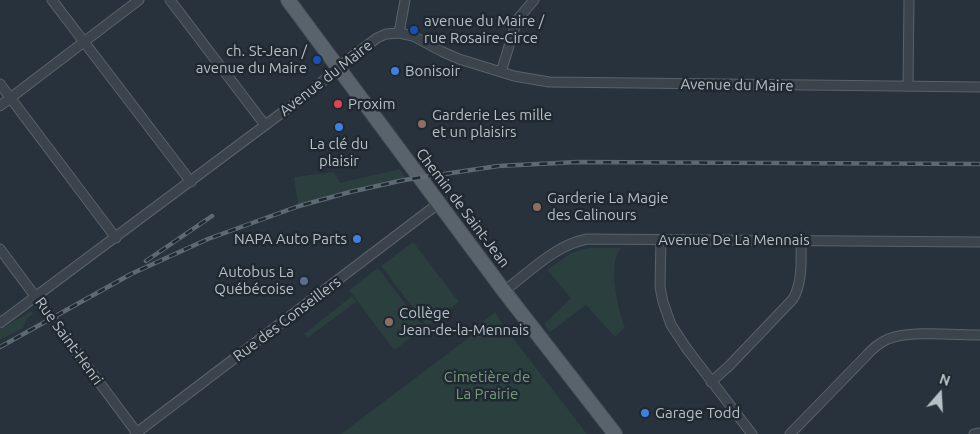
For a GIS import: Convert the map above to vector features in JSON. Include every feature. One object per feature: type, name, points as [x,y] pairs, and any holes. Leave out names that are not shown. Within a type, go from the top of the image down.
[{"type":"main road","name":"Chemin de Saint-Jean","points":[[288,0],[504,291],[615,434]]},
{"type":"street","points":[[52,0],[191,182]]},
{"type":"street","points":[[0,106],[139,0]]},
{"type":"street","points":[[170,0],[265,126]]},
{"type":"street","points":[[399,33],[405,0]]},
{"type":"street","points":[[501,72],[517,20],[534,0]]},
{"type":"street","points":[[908,86],[909,0]]},
{"type":"street","name":"Avenue du Maire","points":[[0,323],[191,182],[381,36],[399,33],[412,36],[451,56],[501,72],[534,80],[559,83],[980,87]]},
{"type":"street","points":[[0,84],[116,238]]},
{"type":"street","name":"Rue des Conseillers","points":[[136,433],[439,204]]},
{"type":"street","name":"Avenue De La Mennais","points":[[504,291],[554,253],[574,242],[600,238],[980,242]]},
{"type":"street","points":[[660,240],[660,287],[668,318],[681,342],[752,434]]},
{"type":"street","points":[[711,382],[729,366],[793,299],[800,279],[801,240]]},
{"type":"street","name":"Rue Saint-Henri","points":[[0,249],[136,433]]},
{"type":"street","points":[[790,434],[876,346],[888,339],[912,335],[980,335]]},
{"type":"street","points":[[974,434],[980,434]]},
{"type":"green space","points":[[400,169],[406,179],[361,187],[298,204],[294,177],[334,172],[340,183]]},
{"type":"green space","points":[[413,242],[459,302],[427,326],[381,266]]},
{"type":"green space","points":[[588,248],[621,248],[617,255],[614,275],[619,310],[625,327],[615,337],[586,305],[550,332],[544,324],[571,298],[547,270],[571,253]]},
{"type":"green space","points":[[378,268],[424,328],[394,350],[349,290]]},
{"type":"green space","points":[[352,296],[356,302],[307,338],[304,334]]},
{"type":"green space","points":[[31,311],[33,314],[27,319],[23,328],[0,340],[0,330]]},
{"type":"green space","name":"Cimetière de La Prairie","points":[[495,312],[502,324],[587,434],[341,434],[471,336],[469,332]]},
{"type":"railway","points":[[0,347],[131,274],[208,239],[299,206],[404,180],[498,166],[578,162],[980,164]]},
{"type":"railway","points":[[146,261],[212,216]]},
{"type":"place","name":"avenue du Maire / rue Rosaire-Circe","points":[[414,30]]},
{"type":"place","name":"ch. St-Jean / avenue du Maire","points":[[317,60]]},
{"type":"place","name":"Bonisoir","points":[[395,71]]},
{"type":"place","name":"Proxim","points":[[338,104]]},
{"type":"place","name":"Garderie Les mille et un plaisirs","points":[[422,124]]},
{"type":"place","name":"La clé du plaisir","points":[[339,127]]},
{"type":"place","name":"Garderie La Magie des Calinours","points":[[537,207]]},
{"type":"place","name":"NAPA Auto Parts","points":[[357,239]]},
{"type":"place","name":"Autobus La Québécoise","points":[[304,281]]},
{"type":"place","name":"Collège Jean-de-la-Mennais","points":[[389,322]]},
{"type":"place","name":"Garage Todd","points":[[645,413]]}]
